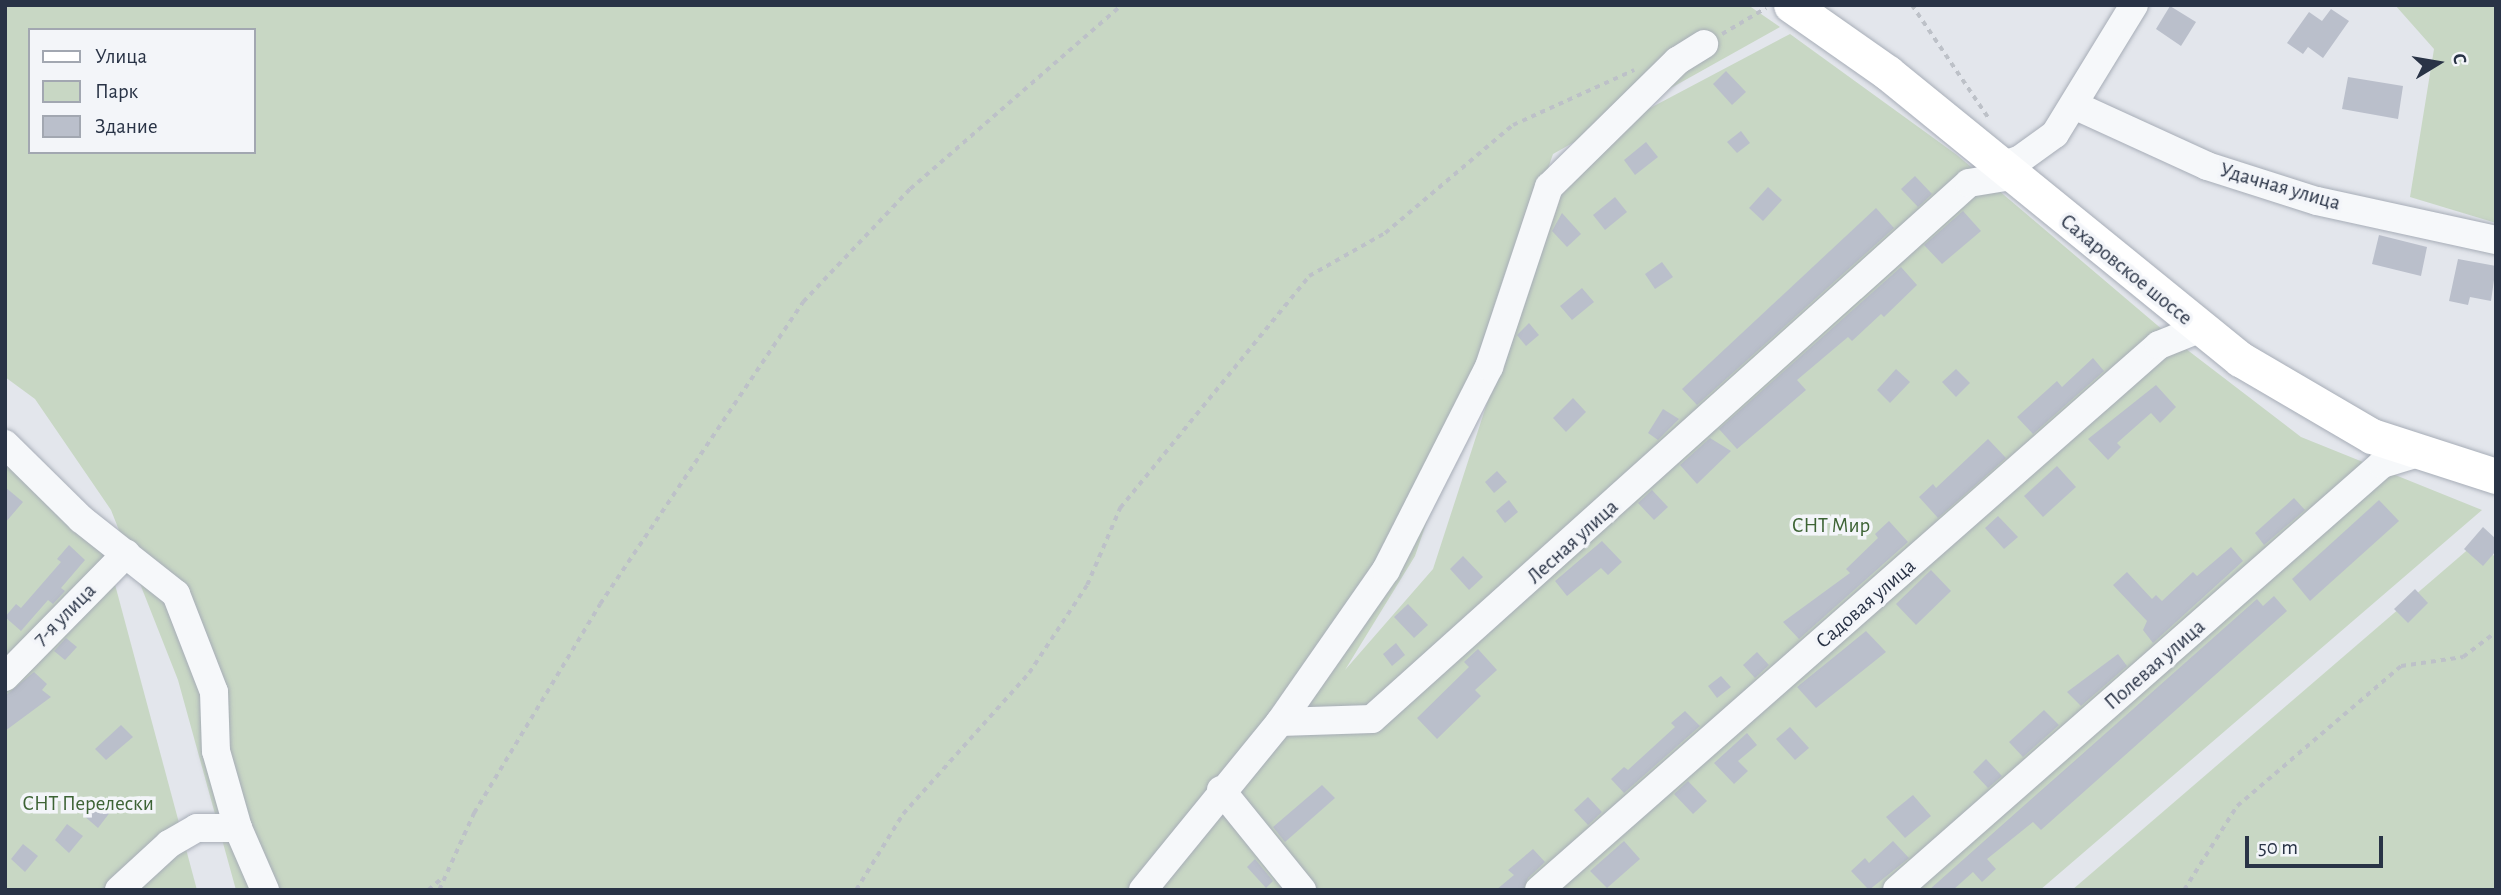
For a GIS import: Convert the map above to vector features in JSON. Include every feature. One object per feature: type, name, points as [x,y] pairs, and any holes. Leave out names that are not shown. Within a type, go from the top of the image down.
[{"type":"main road","name":"Сахаровское шоссе","points":[[1791,5],[1888,73],[2199,329],[2316,406],[2372,436],[2496,477]]},
{"type":"street","points":[[2006,171],[2055,134],[2134,5]]},
{"type":"street","points":[[1143,890],[1221,790],[1280,722],[1386,569],[1477,391],[1549,187],[1677,61],[1704,44]]},
{"type":"street","name":"Удачная улица","points":[[2074,105],[2207,166],[2318,201],[2496,240]]},
{"type":"street","name":"Лесная улица","points":[[1280,722],[1372,719],[1969,183],[2006,171]]},
{"type":"street","name":"Садовая улица","points":[[1539,890],[2159,345],[2199,329]]},
{"type":"street","points":[[5,444],[80,519],[176,594],[198,644],[214,692],[216,751],[238,828],[265,890]]},
{"type":"street","name":"Полевая улица","points":[[1897,890],[2382,464],[2419,453]]},
{"type":"street","name":"7-я улица","points":[[5,677],[126,554]]},
{"type":"street","points":[[1221,790],[1302,890]]},
{"type":"street","points":[[119,890],[169,844],[197,828],[238,828]]},
{"type":"path","points":[[439,890],[441,878],[474,813],[600,604],[803,302],[910,189],[1122,5]]},
{"type":"path","points":[[1704,44],[1771,5]]},
{"type":"path","points":[[1912,5],[1993,124]]},
{"type":"path","points":[[856,890],[903,814],[1029,673],[1087,584],[1120,508],[1309,275],[1385,233],[1513,125],[1644,66]]},
{"type":"path","points":[[2184,890],[2237,806],[2401,666],[2463,657],[2496,632]]},
{"type":"path","points":[[428,890],[441,878]]},
{"type":"green space","name":"СНТ Мир","points":[[5,5],[1748,5],[1780,27],[1553,154],[1415,556],[1345,670],[1433,569],[1569,151],[1790,34],[1957,155],[2177,342],[2301,437],[2482,510],[2040,890],[236,890],[178,680],[111,510],[35,399],[5,377]]},
{"type":"green space","points":[[2395,5],[2496,5],[2496,223],[2410,197],[2434,49]]},
{"type":"green space","name":"СНТ Перелески","points":[[5,446],[106,551],[197,890],[5,890]]},
{"type":"green space","points":[[2479,540],[2496,558],[2496,890],[2072,890]]},
{"type":"building","points":[[2170,6],[2196,22],[2181,46],[2156,29]]},
{"type":"building","points":[[2331,9],[2349,21],[2323,58],[2308,47],[2303,54],[2287,43],[2309,12],[2322,21]]},
{"type":"building","points":[[1726,71],[1746,92],[1732,105],[1713,84]]},
{"type":"building","points":[[2348,77],[2403,86],[2398,119],[2342,109]]},
{"type":"building","points":[[1741,131],[1750,143],[1737,153],[1727,142]]},
{"type":"building","points":[[1646,142],[1658,157],[1635,175],[1624,160]]},
{"type":"building","points":[[1915,176],[1932,194],[1918,207],[1901,189]]},
{"type":"building","points":[[1768,187],[1782,200],[1763,221],[1749,208]]},
{"type":"building","points":[[1615,197],[1627,212],[1605,230],[1593,215]]},
{"type":"building","points":[[1876,208],[1894,228],[1697,405],[1682,389]]},
{"type":"building","points":[[1963,211],[1981,231],[1942,264],[1924,245]]},
{"type":"building","points":[[1562,213],[1581,234],[1567,247],[1552,231]]},
{"type":"building","points":[[2379,235],[2427,247],[2421,276],[2372,264]]},
{"type":"building","points":[[2458,259],[2496,266],[2491,301],[2470,297],[2468,305],[2449,301]]},
{"type":"building","points":[[1662,262],[1673,277],[1655,289],[1645,274]]},
{"type":"building","points":[[1901,267],[1917,285],[1884,317],[1881,314],[1852,341],[1848,337],[1797,380],[1806,390],[1737,449],[1719,429]]},
{"type":"building","points":[[1582,288],[1594,302],[1572,320],[1560,306]]},
{"type":"building","points":[[1529,323],[1539,335],[1526,346],[1517,335]]},
{"type":"building","points":[[2093,358],[2104,371],[2033,434],[2017,417],[2057,381],[2062,387]]},
{"type":"building","points":[[1896,369],[1910,382],[1890,403],[1877,390]]},
{"type":"building","points":[[1956,369],[1970,383],[1956,397],[1942,382]]},
{"type":"building","points":[[2156,385],[2176,407],[2160,423],[2151,413],[2117,443],[2121,447],[2108,460],[2088,439]]},
{"type":"building","points":[[1573,398],[1586,412],[1566,432],[1553,418]]},
{"type":"building","points":[[1663,409],[1679,419],[1658,440],[1648,433]]},
{"type":"building","points":[[1710,438],[1731,451],[1697,484],[1680,465]]},
{"type":"building","points":[[1988,439],[2006,458],[1938,518],[1919,497],[1933,484],[1936,488]]},
{"type":"building","points":[[2057,466],[2076,487],[2043,517],[2024,496]]},
{"type":"building","points":[[1497,471],[1507,482],[1494,493],[1485,482]]},
{"type":"building","points":[[5,487],[23,502],[5,523]]},
{"type":"building","points":[[1652,490],[1668,507],[1654,520],[1638,503]]},
{"type":"building","points":[[2294,498],[2305,510],[2264,545],[2255,533]]},
{"type":"building","points":[[1509,500],[1518,512],[1505,523],[1496,511]]},
{"type":"building","points":[[2379,500],[2399,521],[2310,601],[2292,579]]},
{"type":"building","points":[[1998,516],[2018,537],[2004,549],[1985,528]]},
{"type":"building","points":[[1889,521],[1908,542],[1799,639],[1783,622],[1850,573],[1846,569],[1878,538],[1875,534]]},
{"type":"building","points":[[2483,527],[2496,539],[2496,551],[2483,566],[2464,549]]},
{"type":"building","points":[[1602,541],[1622,562],[1608,575],[1601,568],[1567,596],[1555,581]]},
{"type":"building","points":[[69,545],[85,560],[61,588],[65,591],[53,604],[48,600],[21,631],[5,617],[16,604],[21,608],[61,562],[57,559]]},
{"type":"building","points":[[2231,547],[2243,561],[2153,643],[2143,630],[2147,621],[2113,585],[2127,572],[2152,599],[2156,595],[2162,601],[2193,572],[2197,576]]},
{"type":"building","points":[[1463,556],[1483,577],[1469,590],[1450,569]]},
{"type":"building","points":[[1931,570],[1951,591],[1916,625],[1896,604]]},
{"type":"building","points":[[2415,589],[2428,603],[2408,623],[2394,609]]},
{"type":"building","points":[[2274,596],[2287,611],[2041,830],[2033,822],[1987,859],[1996,869],[1982,882],[1973,872],[1953,890],[1929,890],[2257,599],[2263,606]]},
{"type":"building","points":[[1408,604],[1428,625],[1414,638],[1394,617]]},
{"type":"building","points":[[1866,631],[1886,652],[1816,708],[1797,687]]},
{"type":"building","points":[[66,638],[77,647],[65,660],[54,651]]},
{"type":"building","points":[[1396,643],[1405,655],[1392,666],[1383,654]]},
{"type":"building","points":[[1478,649],[1497,670],[1475,690],[1481,696],[1437,739],[1417,718],[1469,667],[1464,662]]},
{"type":"building","points":[[1757,652],[1769,665],[1755,678],[1743,665]]},
{"type":"building","points":[[2118,654],[2127,666],[2081,706],[2067,692]]},
{"type":"building","points":[[34,672],[47,684],[42,690],[51,697],[5,731],[5,696]]},
{"type":"building","points":[[1721,676],[1731,687],[1717,698],[1708,686]]},
{"type":"building","points":[[2044,710],[2059,725],[2023,757],[2009,742]]},
{"type":"building","points":[[1685,711],[1700,726],[1624,793],[1611,779],[1624,767],[1628,770],[1675,727],[1671,723]]},
{"type":"building","points":[[121,725],[133,737],[106,760],[95,749]]},
{"type":"building","points":[[1790,727],[1809,748],[1795,760],[1776,739]]},
{"type":"building","points":[[1747,733],[1757,745],[1738,761],[1748,771],[1734,784],[1714,763]]},
{"type":"building","points":[[1986,759],[2002,776],[1988,788],[1973,772]]},
{"type":"building","points":[[1688,781],[1707,801],[1693,814],[1674,794]]},
{"type":"building","points":[[1322,785],[1335,798],[1285,842],[1273,827]]},
{"type":"building","points":[[1913,795],[1931,816],[1905,838],[1886,817]]},
{"type":"building","points":[[1588,797],[1602,812],[1588,825],[1574,810]]},
{"type":"building","points":[[96,800],[111,811],[98,828],[83,815]]},
{"type":"building","points":[[67,824],[83,836],[69,853],[55,840]]},
{"type":"building","points":[[1624,841],[1640,859],[1607,888],[1590,871]]},
{"type":"building","points":[[1893,841],[1909,858],[1869,890],[1851,871],[1865,858],[1869,863]]},
{"type":"building","points":[[23,844],[38,856],[25,872],[11,859]]},
{"type":"building","points":[[1533,849],[1545,862],[1528,878],[1523,890],[1496,890],[1514,875],[1508,870]]},
{"type":"building","points":[[1255,859],[1273,881],[1266,888],[1247,867]]}]
